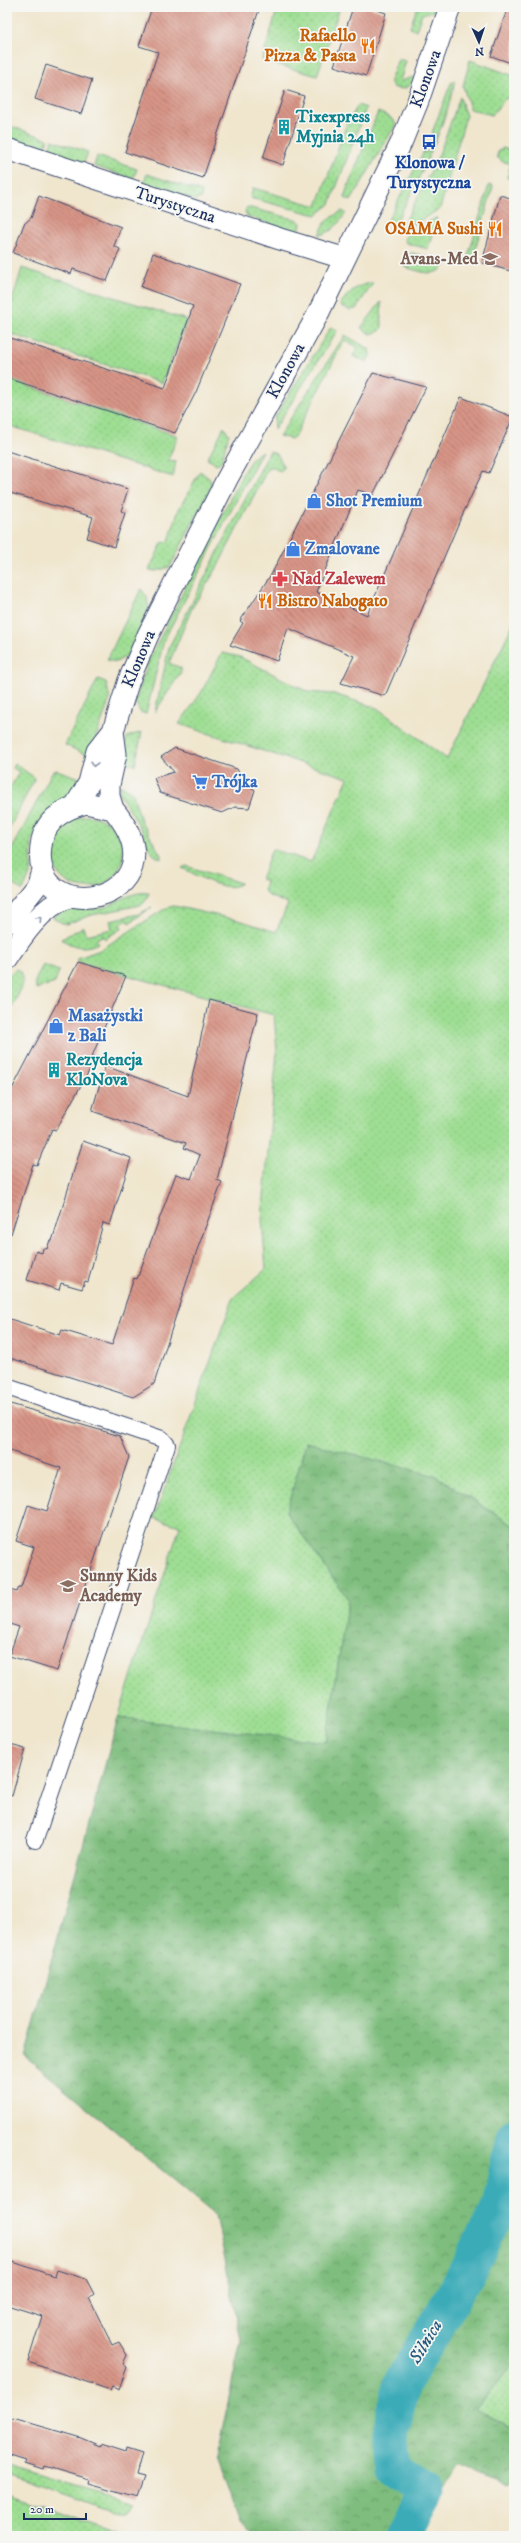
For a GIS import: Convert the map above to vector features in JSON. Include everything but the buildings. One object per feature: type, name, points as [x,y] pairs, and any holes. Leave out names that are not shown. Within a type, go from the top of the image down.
[{"type":"street","name":"Klonowa","points":[[113,731],[129,680],[148,635],[234,468],[317,316],[343,258],[406,131],[450,7]]},
{"type":"street","name":"Turystyczna","points":[[7,149],[280,240],[343,258]]},
{"type":"street","points":[[75,806],[90,783],[97,751],[113,731]]},
{"type":"street","points":[[7,959],[26,933],[58,900],[70,897],[87,898],[104,894],[122,885],[130,872],[134,848],[130,833],[113,809],[108,796],[109,784],[116,754],[113,731]]},
{"type":"street","points":[[7,923],[38,884],[42,870],[41,846],[48,826],[55,817],[75,806],[95,804],[113,809]]},
{"type":"street","points":[[42,870],[57,890],[70,897]]},
{"type":"street","points":[[7,1387],[162,1439],[168,1445],[35,1840]]},
{"type":"green space","points":[[278,7],[340,7],[317,76],[262,60]]},
{"type":"green space","points":[[417,7],[438,7],[438,10],[422,14],[416,30],[410,28]]},
{"type":"green space","points":[[398,59],[406,61],[400,81],[414,77],[415,79],[411,85],[402,89],[393,87],[390,81]]},
{"type":"green space","points":[[470,60],[514,76],[514,94],[504,100],[492,115],[470,109],[463,86]]},
{"type":"green space","points":[[455,81],[437,137],[421,173],[394,226],[387,222],[424,151],[429,152],[436,135],[432,133],[433,130],[451,83]]},
{"type":"green space","points":[[460,97],[466,116],[440,209],[405,229],[402,228],[438,157]]},
{"type":"green space","points":[[358,105],[366,108],[330,204],[316,215],[250,198],[253,188],[317,206],[346,126]]},
{"type":"green space","points":[[378,112],[390,117],[396,124],[351,201],[345,198],[345,194]]},
{"type":"green space","points":[[7,125],[48,139],[44,150],[7,138]]},
{"type":"green space","points":[[52,140],[88,152],[84,163],[48,151]]},
{"type":"green space","points":[[503,148],[514,151],[514,180],[507,178],[511,164],[501,161],[497,157],[498,151]]},
{"type":"green space","points":[[97,156],[137,169],[133,179],[94,166]]},
{"type":"green space","points":[[147,174],[202,192],[201,198],[195,200],[144,183]]},
{"type":"green space","points":[[489,185],[493,186],[472,261],[467,260]]},
{"type":"green space","points":[[247,207],[298,220],[301,223],[299,233],[248,217],[245,212]]},
{"type":"green space","points":[[342,211],[346,213],[338,224],[328,232],[319,235],[326,221]]},
{"type":"green space","points":[[437,217],[428,249],[406,243],[404,238],[407,235]]},
{"type":"green space","points":[[412,253],[447,262],[443,268],[434,273],[422,272],[404,267],[408,255]]},
{"type":"green space","points":[[22,268],[187,320],[162,383],[7,333],[7,318]]},
{"type":"green space","points":[[373,283],[356,309],[349,310],[340,305],[346,296],[358,287]]},
{"type":"green space","points":[[381,302],[382,326],[380,331],[371,334],[361,328]]},
{"type":"green space","points":[[331,327],[337,331],[274,430],[275,417]]},
{"type":"green space","points":[[345,335],[369,349],[370,355],[367,362],[353,356],[358,347],[344,340],[295,436],[291,439],[279,436]]},
{"type":"green space","points":[[7,379],[178,436],[168,460],[176,461],[173,477],[7,425]]},
{"type":"green space","points":[[224,427],[229,434],[221,462],[216,464],[207,459]]},
{"type":"green space","points":[[262,451],[164,640],[146,714],[140,712],[135,701],[149,660],[245,469],[253,457]]},
{"type":"green space","points":[[270,451],[278,455],[284,468],[280,471],[269,466],[217,568],[192,608],[169,663],[181,668],[181,672],[155,712],[169,647]]},
{"type":"green space","points":[[200,471],[210,479],[212,486],[170,567],[156,571],[149,570],[162,543],[169,541],[178,511]]},
{"type":"green space","points":[[141,589],[147,597],[149,609],[127,656],[116,662],[107,660]]},
{"type":"green space","points":[[514,622],[514,1526],[436,1476],[286,1512],[348,1599],[326,1743],[118,1718],[180,1526],[154,1518],[233,1298],[266,1269],[262,1219],[277,1052],[274,1015],[78,962],[78,958],[100,950],[166,908],[174,906],[242,921],[276,932],[288,904],[267,895],[264,890],[266,881],[261,879],[272,849],[311,862],[348,778],[179,724],[201,693],[222,653],[240,657],[308,692],[334,694],[377,708],[447,759]]},
{"type":"green space","points":[[98,679],[106,682],[110,699],[89,756],[65,745]]},
{"type":"green space","points":[[142,732],[135,765],[121,762],[127,737]]},
{"type":"green space","points":[[15,764],[35,778],[7,833],[7,794],[19,772],[13,768]]},
{"type":"green space","points":[[57,770],[83,779],[79,788],[32,839],[31,872],[23,891],[7,881],[7,859],[52,772]]},
{"type":"green space","points":[[118,785],[129,789],[133,794],[141,821],[161,855],[161,859],[149,849],[136,820],[122,798]]},
{"type":"green space","points":[[87,816],[107,822],[117,832],[123,852],[117,872],[107,882],[87,888],[67,882],[57,872],[51,852],[57,832],[67,822]]},
{"type":"green space","points":[[186,866],[241,883],[228,887],[220,885],[203,879],[182,868]]},
{"type":"green space","points":[[137,893],[149,893],[144,903],[140,905],[92,915],[66,924],[53,917],[66,911],[94,909],[108,906],[127,896]]},
{"type":"green space","points":[[152,907],[129,923],[127,920],[120,924],[122,928],[105,939],[103,935],[96,940],[98,943],[93,945],[79,947],[61,939],[83,927],[86,935],[112,929],[110,920],[139,914]]},
{"type":"green space","points":[[43,965],[59,971],[55,983],[36,989],[35,981]]},
{"type":"green space","points":[[17,969],[21,973],[22,978],[21,989],[11,1009],[7,1010],[7,976]]},
{"type":"green space","points":[[306,1442],[436,1476],[514,1526],[514,2363],[476,2409],[514,2430],[514,2475],[506,2486],[460,2466],[423,2526],[421,2536],[253,2536],[242,2524],[217,2455],[241,2340],[216,2215],[25,2056],[118,1718],[326,1742],[348,1599],[286,1512]]},
{"type":"green space","points":[[514,2363],[514,2430],[476,2409]]},
{"type":"green space","points":[[7,2465],[134,2503],[126,2512],[114,2512],[7,2474]]},
{"type":"green space","points":[[7,2494],[132,2536],[7,2536]]},
{"type":"waterway","name":"Silnica","points":[[402,2536],[427,2489],[395,2466],[391,2432],[401,2385],[460,2285],[500,2207],[514,2137]]},
{"type":"place","name":"Rafaello Pizza & Pasta","points":[[368,46]]},
{"type":"place","name":"Tixexpress Myjnia 24h","points":[[284,127]]},
{"type":"place","name":"Klonowa / Turystyczna","points":[[429,142]]},
{"type":"place","name":"OSAMA Sushi","points":[[495,229]]},
{"type":"place","name":"Avans-Med","points":[[490,259]]},
{"type":"place","name":"Shot Premium","points":[[314,501]]},
{"type":"place","name":"Zmalovane","points":[[293,549]]},
{"type":"place","name":"Nad Zalewem","points":[[280,579]]},
{"type":"place","name":"Bistro Nabogato","points":[[265,601]]},
{"type":"place","name":"Trójka","points":[[200,782]]},
{"type":"place","name":"Masażystki z Bali","points":[[56,1026]]},
{"type":"place","name":"Rezydencja KloNova","points":[[54,1070]]},
{"type":"place","name":"Sunny Kids Academy","points":[[68,1586]]}]
